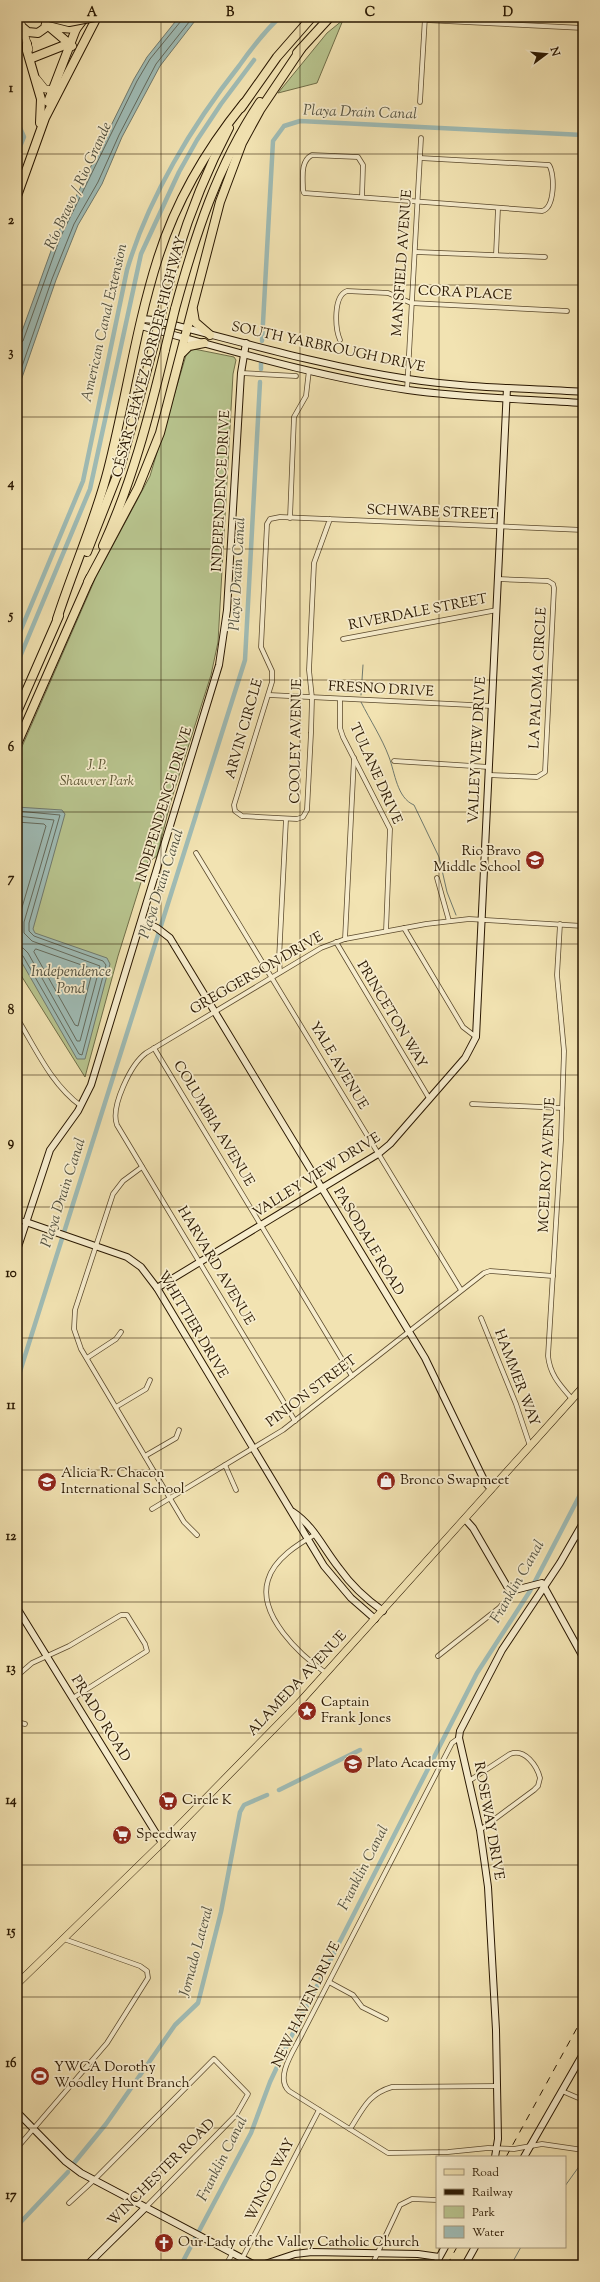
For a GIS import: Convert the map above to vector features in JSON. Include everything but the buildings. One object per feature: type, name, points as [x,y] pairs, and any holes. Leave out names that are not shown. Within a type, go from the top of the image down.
[{"type":"highway","points":[[17,196],[55,90],[70,43],[76,29],[85,17]]},
{"type":"highway","points":[[48,19],[69,22],[96,17]]},
{"type":"highway","points":[[55,90],[63,81],[96,17]]},
{"type":"highway","name":"CÉSAR CHÁVEZ BORDER HIGHWAY","points":[[17,712],[117,478],[153,348],[175,259],[194,201],[217,151],[244,103],[276,57],[312,17]]},
{"type":"highway","name":"CÉSAR CHÁVEZ BORDER HIGHWAY","points":[[17,744],[117,516],[134,470],[175,309],[203,214],[224,165],[252,114],[286,65],[330,17]]},
{"type":"highway","points":[[22,27],[28,32],[38,33],[48,19]]},
{"type":"highway","points":[[48,19],[57,27],[76,29]]},
{"type":"highway","points":[[48,19],[70,43],[76,54]]},
{"type":"highway","points":[[32,58],[70,43]]},
{"type":"highway","points":[[27,44],[27,51],[42,105],[37,139]]},
{"type":"highway","points":[[88,582],[106,552],[144,476],[160,433],[220,202],[232,165],[260,110],[300,49]]},
{"type":"highway","points":[[57,619],[100,502],[158,258],[190,182],[206,153],[244,103]]},
{"type":"highway","points":[[192,308],[195,322],[210,335]]},
{"type":"highway","points":[[180,356],[189,346],[204,343]]},
{"type":"main road","points":[[19,17],[39,83],[45,89],[55,90]]},
{"type":"main road","name":"ALAMEDA AVENUE","points":[[17,1984],[162,1843],[299,1703],[583,1387]]},
{"type":"street","points":[[420,102],[425,18],[583,28]]},
{"type":"street","name":"MANSFIELD AVENUE","points":[[407,390],[411,303],[419,203],[421,138]]},
{"type":"street","points":[[362,197],[363,165],[358,157],[312,155],[304,161],[304,193],[419,203],[542,211],[548,208],[551,200],[550,166],[420,158]]},
{"type":"street","points":[[496,256],[498,208]]},
{"type":"street","points":[[416,252],[546,257]]},
{"type":"street","name":"CORA PLACE","points":[[340,340],[337,334],[337,305],[342,293],[347,291],[388,293],[411,303],[567,311]]},
{"type":"street","name":"SOUTH YARBROUGH DRIVE","points":[[142,323],[187,328],[210,335],[407,379],[507,388],[583,392]]},
{"type":"street","name":"SOUTH YARBROUGH DRIVE","points":[[142,323],[185,338],[244,354],[309,370],[407,390],[465,397],[583,402]]},
{"type":"street","name":"INDEPENDENCE DRIVE","points":[[17,1250],[50,1150],[81,1106],[91,1085],[143,921],[213,688],[223,644],[241,373],[246,343]]},
{"type":"street","points":[[290,518],[294,417],[306,396],[309,370]]},
{"type":"street","points":[[241,373],[296,376]]},
{"type":"street","name":"VALLEY VIEW DRIVE","points":[[157,1288],[378,1154],[390,1144],[465,1058],[476,1037],[507,388]]},
{"type":"street","name":"SCHWABE STREET","points":[[280,517],[583,530]]},
{"type":"street","name":"ARVIN CIRCLE","points":[[280,517],[270,519],[267,524],[261,648],[272,671],[272,682],[234,808],[236,813],[242,816],[286,819]]},
{"type":"street","name":"COOLEY AVENUE","points":[[280,972],[279,959],[286,819],[301,818],[307,810],[312,698],[309,670],[314,563],[330,520]]},
{"type":"street","name":"LA PALOMA CIRCLE","points":[[489,775],[537,777],[545,772],[554,604],[554,588],[551,582],[498,579]]},
{"type":"street","name":"RIVERDALE STREET","points":[[343,639],[496,610]]},
{"type":"street","name":"FRESNO DRIVE","points":[[269,695],[492,706]]},
{"type":"street","name":"TULANE DRIVE","points":[[340,699],[340,728],[390,829],[386,931]]},
{"type":"street","points":[[344,939],[354,758]]},
{"type":"street","points":[[394,761],[489,767]]},
{"type":"street","name":"YALE AVENUE","points":[[196,853],[461,1290]]},
{"type":"street","points":[[437,878],[449,921]]},
{"type":"street","name":"GREGGERSON DRIVE","points":[[116,1122],[115,1112],[130,1070],[140,1058],[154,1048],[321,948],[344,939],[449,921],[482,919],[583,926]]},
{"type":"street","name":"PASODALE ROAD","points":[[143,921],[165,934],[214,1012],[425,1358],[485,1482],[491,1489]]},
{"type":"street","name":"MCELROY AVENUE","points":[[560,924],[557,975],[564,1051],[549,1363],[556,1382],[572,1399]]},
{"type":"street","points":[[404,928],[463,1027],[476,1037]]},
{"type":"street","name":"PRINCETON WAY","points":[[336,942],[429,1098]]},
{"type":"street","points":[[17,1018],[56,1082],[68,1096],[81,1106]]},
{"type":"street","name":"COLUMBIA AVENUE","points":[[154,1048],[352,1376]]},
{"type":"street","points":[[472,1104],[562,1108]]},
{"type":"street","name":"HARVARD AVENUE","points":[[116,1122],[295,1421]]},
{"type":"street","points":[[142,1167],[122,1180],[113,1194],[74,1310],[74,1320],[77,1340],[87,1358],[184,1522],[197,1535]]},
{"type":"street","name":"WHITTIER DRIVE","points":[[17,1219],[97,1244],[127,1256],[141,1267],[157,1288],[324,1566],[338,1583],[375,1619]]},
{"type":"street","name":"PINION STREET","points":[[152,1509],[295,1421],[476,1279],[490,1272],[552,1276]]},
{"type":"street","name":"HAMMER WAY","points":[[481,1318],[516,1404],[530,1446]]},
{"type":"street","points":[[87,1358],[116,1339],[121,1332]]},
{"type":"street","points":[[116,1407],[146,1389],[150,1380]]},
{"type":"street","points":[[145,1456],[176,1438],[179,1430]]},
{"type":"street","points":[[225,1465],[236,1490]]},
{"type":"street","name":"WHITTIER DRIVE","points":[[291,1511],[305,1520],[348,1579],[370,1602],[383,1611]]},
{"type":"street","points":[[465,1519],[473,1528],[506,1586],[515,1590]]},
{"type":"street","points":[[459,1738],[460,1731],[502,1650],[544,1587],[583,1523]]},
{"type":"street","points":[[316,1534],[307,1538],[292,1549],[275,1567],[268,1579],[266,1595],[270,1609],[292,1644],[326,1673]]},
{"type":"street","points":[[576,1536],[583,1540]]},
{"type":"street","points":[[438,1656],[499,1608],[515,1590],[537,1582],[542,1583],[583,1657]]},
{"type":"street","name":"PRADO ROAD","points":[[17,1608],[162,1843]]},
{"type":"street","points":[[17,1676],[27,1666],[46,1655],[69,1646],[121,1615],[127,1615],[145,1644],[147,1649],[146,1653],[72,1698]]},
{"type":"street","points":[[17,1722],[25,1724]]},
{"type":"street","name":"ROSEWAY DRIVE","points":[[459,1738],[480,1830],[488,1887],[496,2027],[498,2149],[495,2156]]},
{"type":"street","name":"NEW HAVEN DRIVE","points":[[459,1738],[452,1743],[290,2059],[283,2078],[286,2088],[388,2153],[514,2149],[542,2144],[583,2150]]},
{"type":"street","points":[[470,1781],[510,1754],[518,1752],[527,1757],[540,1778],[538,1786],[534,1790],[480,1830]]},
{"type":"street","points":[[17,2148],[104,2046],[148,1978],[147,1971],[140,1966],[64,1939]]},
{"type":"street","points":[[329,1982],[353,1995],[362,2007],[386,2019]]},
{"type":"street","points":[[525,2156],[583,2054]]},
{"type":"street","name":"WINCHESTER ROAD","points":[[87,2265],[236,2115],[248,2094],[214,2059],[94,2180]]},
{"type":"street","points":[[350,2129],[368,2100],[376,2092],[384,2089],[392,2087],[497,2086]]},
{"type":"street","points":[[562,2091],[583,2100]]},
{"type":"street","name":"WINGO WAY","points":[[242,2260],[319,2110]]},
{"type":"street","points":[[17,2112],[74,2168],[193,2234],[242,2260],[255,2265]]},
{"type":"street","points":[[69,2203],[94,2180]]},
{"type":"street","points":[[372,2265],[400,2204],[412,2199],[436,2200]]},
{"type":"street","points":[[435,2265],[444,2248]]},
{"type":"street","points":[[465,2265],[474,2248]]},
{"type":"street","points":[[262,2265],[304,2253],[377,2253],[439,2257]]},
{"type":"street","points":[[226,2265],[232,2254]]},
{"type":"green space","points":[[343,20],[317,83],[278,93],[327,33]]},
{"type":"green space","name":"J. P. Shawver Park","points":[[194,349],[234,357],[236,360],[233,374],[218,642],[211,675],[170,804],[157,856],[147,863],[118,956],[85,1077],[17,969],[17,758],[96,577],[150,476],[187,352]]},
{"type":"green space","points":[[428,2259],[432,2262],[431,2265],[403,2265],[406,2260]]},
{"type":"water","points":[[179,17],[198,17],[160,66],[122,137],[102,184],[78,225],[56,280],[17,392],[17,345],[56,237],[134,79],[147,57]]},
{"type":"water","name":"Independence Pond","points":[[17,807],[62,810],[65,814],[33,929],[35,933],[107,958],[110,964],[85,1059],[77,1059],[17,954]]},
{"type":"waterway","name":"American Canal Extension","points":[[17,639],[83,481],[127,270],[147,216],[174,163],[205,112],[253,47],[280,17]]},
{"type":"waterway","points":[[17,664],[90,489],[141,254],[179,172],[197,140],[221,104],[254,60]]},
{"type":"waterway","points":[[17,121],[24,137],[17,154]]},
{"type":"waterway","name":"Playa Drain Canal","points":[[262,341],[273,141],[284,126],[300,121],[583,135]]},
{"type":"waterway","name":"Playa Drain Canal","points":[[261,363],[261,369]]},
{"type":"waterway","name":"Playa Drain Canal","points":[[17,1381],[245,660],[260,382]]},
{"type":"waterway","points":[[361,695],[363,665]]},
{"type":"waterway","points":[[361,702],[386,750],[400,791],[408,802],[414,805],[439,857],[447,892],[456,915]]},
{"type":"waterway","name":"Franklin Canal","points":[[181,2265],[251,2133],[270,2082],[291,2037],[477,1673],[530,1591],[583,1489]]},
{"type":"waterway","name":"Jornado Lateral","points":[[279,1790],[360,1750]]},
{"type":"waterway","name":"Jornado Lateral","points":[[74,2163],[106,2124],[175,2025],[198,2003],[221,1912],[240,1812],[244,1805],[267,1795]]},
{"type":"waterway","points":[[566,2185],[583,2161]]},
{"type":"waterway","name":"Jornado Lateral","points":[[17,2226],[68,2172]]},
{"type":"waterway","points":[[511,2265],[520,2248]]},
{"type":"railway","points":[[507,2156],[583,2017]]},
{"type":"railway","points":[[447,2265],[456,2248]]},
{"type":"place","name":"Rio Bravo Middle School","points":[[535,860]]},
{"type":"place","name":"Bronco Swapmeet","points":[[386,1481]]},
{"type":"place","name":"Alicia R. Chacon International School","points":[[47,1482]]},
{"type":"place","name":"Captain Frank Jones","points":[[307,1711]]},
{"type":"place","name":"Plato Academy","points":[[353,1764]]},
{"type":"place","name":"Circle K","points":[[168,1801]]},
{"type":"place","name":"Speedway","points":[[122,1835]]},
{"type":"place","name":"YWCA Dorothy Woodley Hunt Branch","points":[[40,2076]]},
{"type":"place","name":"Our Lady of the Valley Catholic Church","points":[[164,2243]]},
{"type":"water label","name":"Río Bravo / Rio Grande","points":[[79,186]]}]
